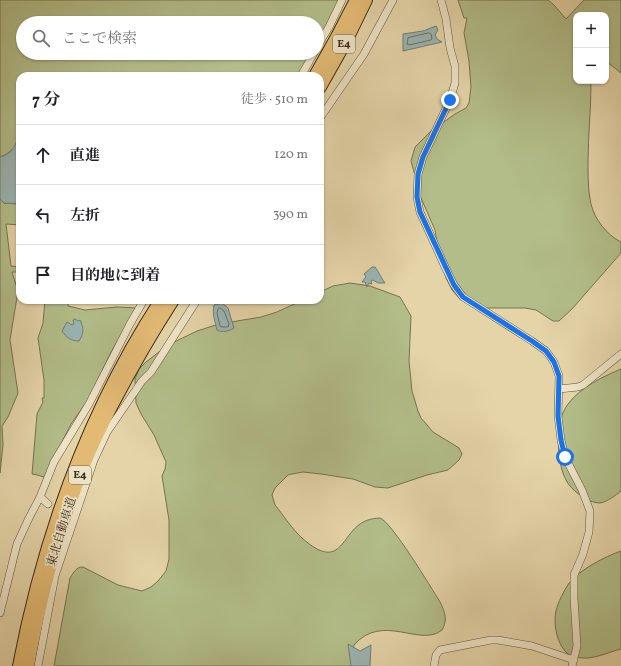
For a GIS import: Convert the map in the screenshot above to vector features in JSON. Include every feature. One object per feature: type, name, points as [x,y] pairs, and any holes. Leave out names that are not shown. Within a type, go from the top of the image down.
[{"type":"highway","name":"E4","points":[[317,72],[356,0]]},
{"type":"highway","name":"E4","points":[[324,80],[347,39],[366,0]]},
{"type":"highway","name":"東北自動車道","points":[[19,666],[33,599],[61,502],[76,462],[122,365],[159,304]]},
{"type":"highway","name":"東北自動車道","points":[[28,666],[42,600],[55,552],[83,466],[130,370],[171,304]]},
{"type":"street","points":[[324,35],[342,0]]},
{"type":"street","points":[[324,112],[364,54],[392,0]]},
{"type":"street","points":[[434,666],[436,655],[440,650],[491,640],[532,646],[573,663],[577,646],[574,574],[583,554],[589,532],[590,511],[582,490],[565,457],[558,416],[559,376],[554,362],[546,351],[532,341],[463,297],[454,285],[420,212],[417,197],[418,174],[423,157],[450,100],[455,83],[455,66],[441,0]]},
{"type":"street","points":[[303,72],[310,60]]},
{"type":"street","points":[[0,613],[17,544],[40,498],[54,462],[89,404],[142,304]]},
{"type":"street","points":[[38,666],[55,576],[74,514],[94,460],[107,432],[142,381],[151,372],[194,304]]},
{"type":"street","points":[[559,389],[583,385],[621,354]]},
{"type":"street","points":[[40,498],[48,504]]},
{"type":"green space","points":[[0,0],[340,0],[324,31],[324,16],[16,16],[16,60],[308,60],[301,72],[16,72],[16,145],[7,154],[0,157]]},
{"type":"green space","points":[[458,0],[548,0],[566,19],[584,0],[621,0],[621,73],[609,63],[609,12],[573,12],[573,84],[591,84],[588,162],[591,204],[595,216],[602,226],[606,231],[621,242],[621,253],[572,309],[559,321],[553,321],[536,310],[525,308],[479,308],[460,299],[452,290],[446,278],[439,254],[435,230],[421,198],[411,161],[415,147],[431,131],[466,108],[469,103],[471,87],[469,61],[464,33],[467,18],[464,18]]},
{"type":"green space","points":[[0,199],[4,203],[16,204],[16,225],[6,224],[11,266],[16,267],[16,272],[12,272],[16,285],[16,303],[10,340],[18,393],[8,417],[2,426],[3,445],[0,473]]},
{"type":"green space","points":[[350,283],[370,286],[400,297],[411,316],[409,361],[412,391],[418,411],[421,418],[433,432],[459,448],[462,454],[459,460],[448,470],[427,475],[388,488],[375,487],[353,479],[321,474],[303,472],[288,475],[275,488],[272,495],[275,505],[291,527],[302,538],[316,548],[326,552],[334,551],[359,525],[368,520],[380,518],[393,531],[411,556],[440,602],[445,616],[445,623],[442,630],[433,634],[423,635],[389,630],[377,631],[365,636],[354,645],[353,650],[360,666],[54,666],[70,578],[77,569],[83,567],[118,585],[142,591],[151,587],[166,571],[169,559],[169,520],[162,476],[166,462],[154,435],[136,403],[135,379],[139,369],[168,345],[197,331],[219,324],[261,317],[294,304],[324,304],[324,290],[333,286]]},
{"type":"green space","points":[[45,304],[68,304],[68,306],[85,310],[117,307],[137,308],[111,352],[88,400],[71,424],[44,477],[32,474],[37,414],[43,402],[42,398],[44,398],[44,380],[38,338],[43,323]]},
{"type":"green space","points":[[621,369],[621,491],[606,501],[596,503],[580,495],[566,480],[560,463],[558,441],[559,430],[564,411],[579,392],[599,379]]},
{"type":"green space","points":[[621,551],[621,649],[587,658],[579,658],[569,655],[561,645],[555,622],[556,611],[561,597],[569,583],[586,568]]},
{"type":"water","points":[[436,26],[438,30],[435,35],[437,39],[442,42],[403,51],[403,34],[423,31]]},
{"type":"water","points":[[16,144],[16,204],[4,203],[0,199],[0,157],[11,150]]},
{"type":"water","points":[[372,267],[375,267],[385,283],[378,283],[373,280],[371,281],[372,284],[369,283],[367,287],[365,282],[362,282],[366,277],[364,274]]},
{"type":"water","points":[[223,304],[228,308],[234,328],[228,331],[217,330],[213,311],[214,305]]},
{"type":"water","points":[[75,319],[78,321],[80,320],[83,328],[83,333],[79,341],[69,339],[62,331],[67,322],[72,325],[74,324],[73,320]]},
{"type":"water","points":[[348,644],[360,651],[371,645],[370,666],[351,666]]},
{"type":"route","points":[[450,100],[423,157],[418,174],[417,197],[420,212],[454,285],[463,297],[546,351],[554,362],[559,376],[558,416],[565,457]]}]
